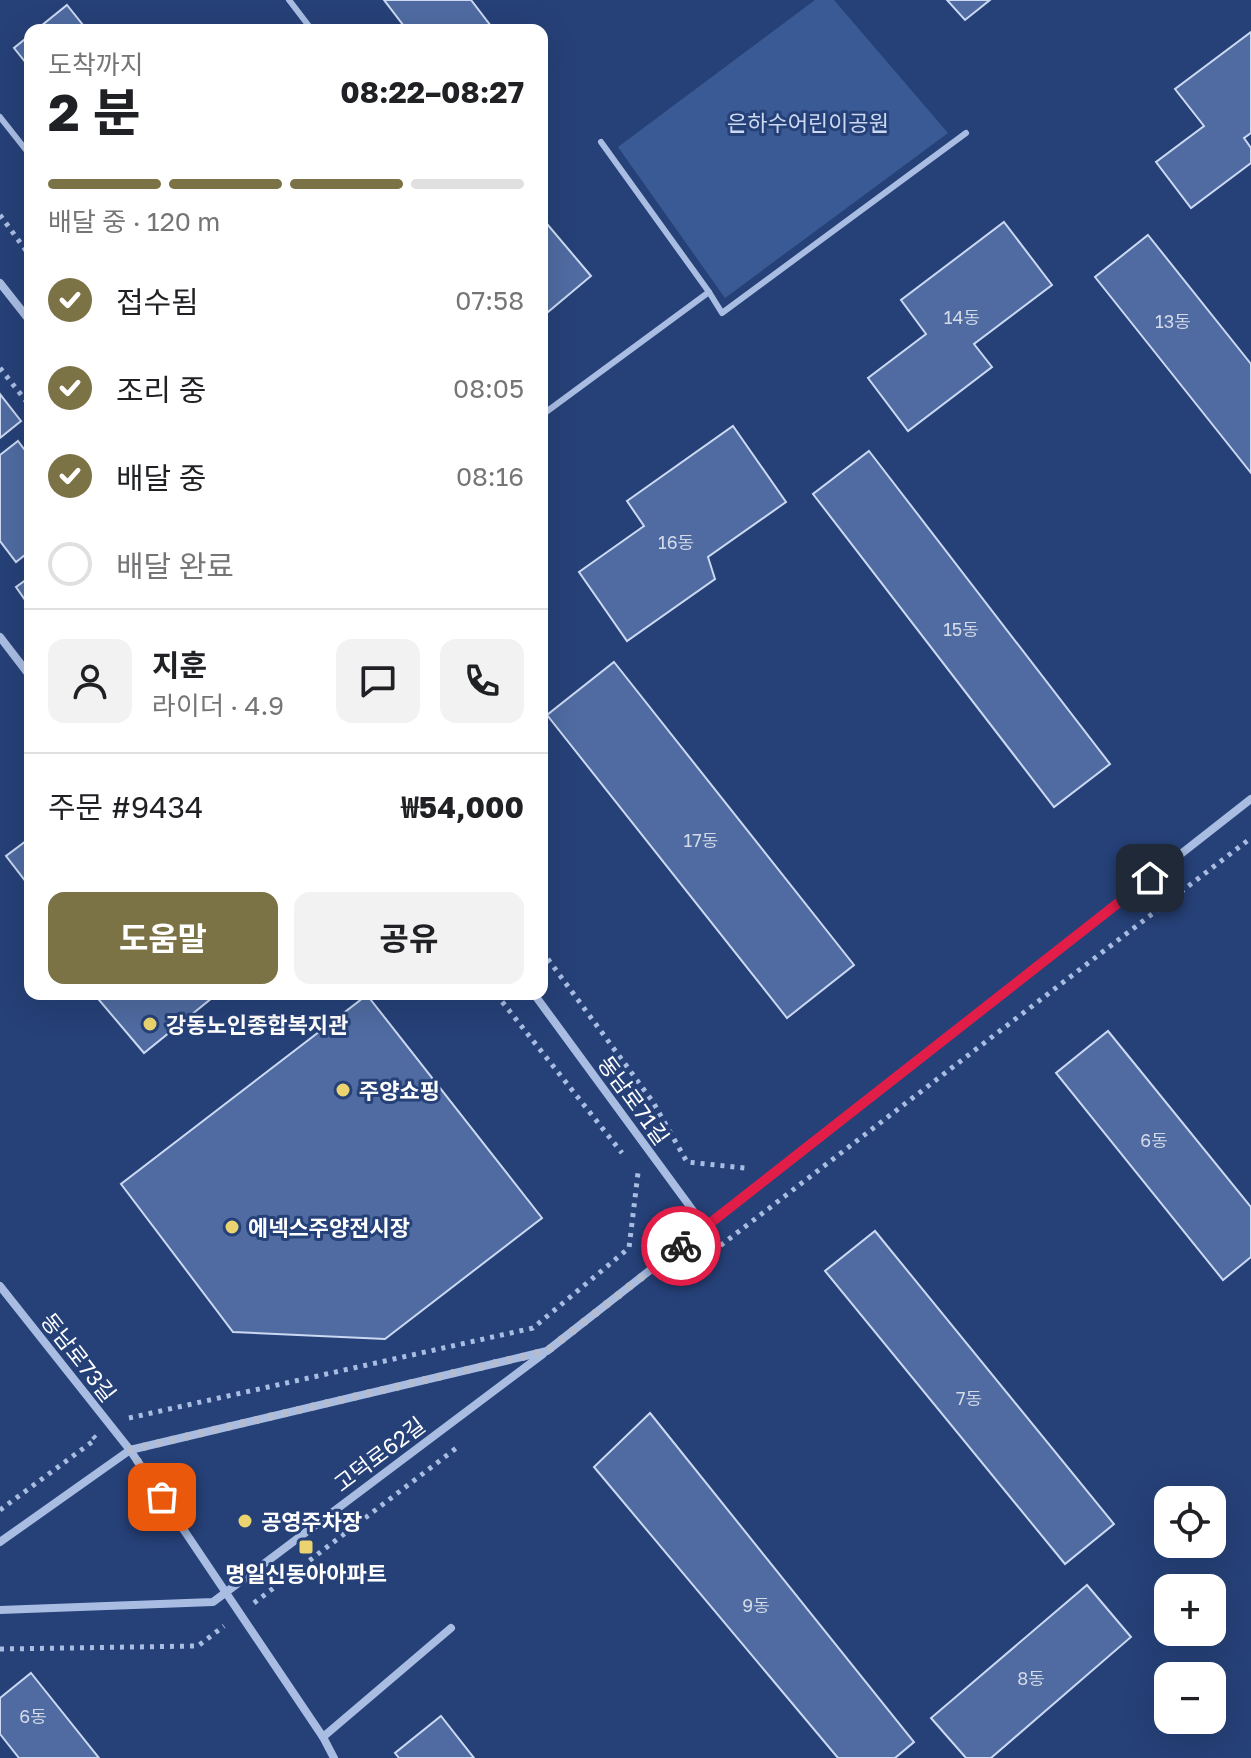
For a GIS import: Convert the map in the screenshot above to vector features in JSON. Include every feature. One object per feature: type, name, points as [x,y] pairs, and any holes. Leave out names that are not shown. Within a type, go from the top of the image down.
[{"type":"street","points":[[0,283],[24,313]]},
{"type":"street","points":[[0,637],[24,668]]},
{"type":"street","name":"고덕로62길","points":[[0,1610],[213,1602],[547,1351],[1251,799]]},
{"type":"street","name":"동남로71길","points":[[538,1000],[705,1227]]},
{"type":"street","name":"동남로73길","points":[[0,1286],[130,1450],[323,1737],[334,1758]]},
{"type":"street","name":"고덕로62길","points":[[0,1542],[130,1450],[547,1351]]},
{"type":"street","points":[[323,1737],[451,1628]]},
{"type":"lane","points":[[289,0],[307,24]]},
{"type":"lane","points":[[0,117],[24,147]]},
{"type":"lane","points":[[601,142],[722,313],[966,133]]},
{"type":"lane","points":[[548,411],[709,292]]},
{"type":"path","points":[[0,215],[24,248]]},
{"type":"path","points":[[0,368],[24,398]]},
{"type":"path","points":[[548,959],[653,1102],[687,1162],[744,1169],[756,1160]]},
{"type":"path","points":[[124,1419],[533,1328],[629,1248],[639,1175],[501,1000]]},
{"type":"path","points":[[0,1510],[96,1439],[86,1427]]},
{"type":"green space","name":"은하수어린이공원","points":[[815,0],[834,0],[948,133],[725,298],[618,147]]},
{"type":"building","points":[[384,0],[471,0],[489,24],[402,24]]},
{"type":"building","points":[[947,0],[990,0],[965,20]]},
{"type":"building","points":[[67,5],[82,24],[43,24]]},
{"type":"building","points":[[1251,32],[1251,133],[1244,138],[1251,148],[1251,163],[1191,208],[1156,162],[1204,126],[1175,89]]},
{"type":"building","points":[[24,40],[24,60],[14,48]]},
{"type":"building","points":[[1004,222],[1052,285],[974,344],[992,367],[908,431],[868,378],[926,334],[901,300]]},
{"type":"building","points":[[548,225],[591,276],[548,312]]},
{"type":"building","points":[[1148,235],[1251,364],[1251,473],[1095,277]]},
{"type":"building","points":[[0,394],[21,421],[0,438]]},
{"type":"building","points":[[733,426],[786,502],[708,557],[715,579],[627,641],[579,572],[644,526],[627,501]]},
{"type":"building","points":[[18,441],[24,449],[24,556],[16,562],[0,541],[0,455]]},
{"type":"building","points":[[869,451],[1110,764],[1054,807],[813,494]]},
{"type":"building","points":[[24,581],[24,598],[16,587]]},
{"type":"building","points":[[614,662],[854,965],[787,1018],[548,714]]},
{"type":"building","points":[[24,842],[24,879],[6,856]]},
{"type":"building","name":"강동노인종합복지관","points":[[99,1000],[210,1000],[144,1053]]},
{"type":"building","name":"주양쇼핑","points":[[360,1000],[371,1000],[542,1218],[385,1339],[233,1332],[121,1184]]},
{"type":"building","points":[[1108,1031],[1251,1207],[1251,1257],[1223,1280],[1056,1073]]},
{"type":"building","points":[[875,1231],[1114,1524],[1065,1564],[825,1271]]},
{"type":"building","points":[[650,1413],[914,1742],[895,1758],[838,1758],[594,1467]]},
{"type":"building","points":[[1087,1585],[1131,1637],[991,1758],[966,1758],[931,1718]]},
{"type":"building","points":[[31,1673],[99,1758],[19,1758],[0,1734],[0,1698]]},
{"type":"building","points":[[441,1716],[474,1758],[399,1758],[395,1753]]},
{"type":"way so far","points":[[162,1497],[130,1450],[547,1351],[681,1246]]},
{"type":"place","name":"강동노인종합복지관","points":[[150,1024]]},
{"type":"place","name":"주양쇼핑","points":[[343,1090]]},
{"type":"place","name":"에넥스주양전시장","points":[[232,1227]]},
{"type":"place","name":"공영주차장","points":[[245,1521]]},
{"type":"place","name":"명일신동아아파트","points":[[306,1547]]},
{"type":"route","points":[[681,1246],[1150,878]]}]
